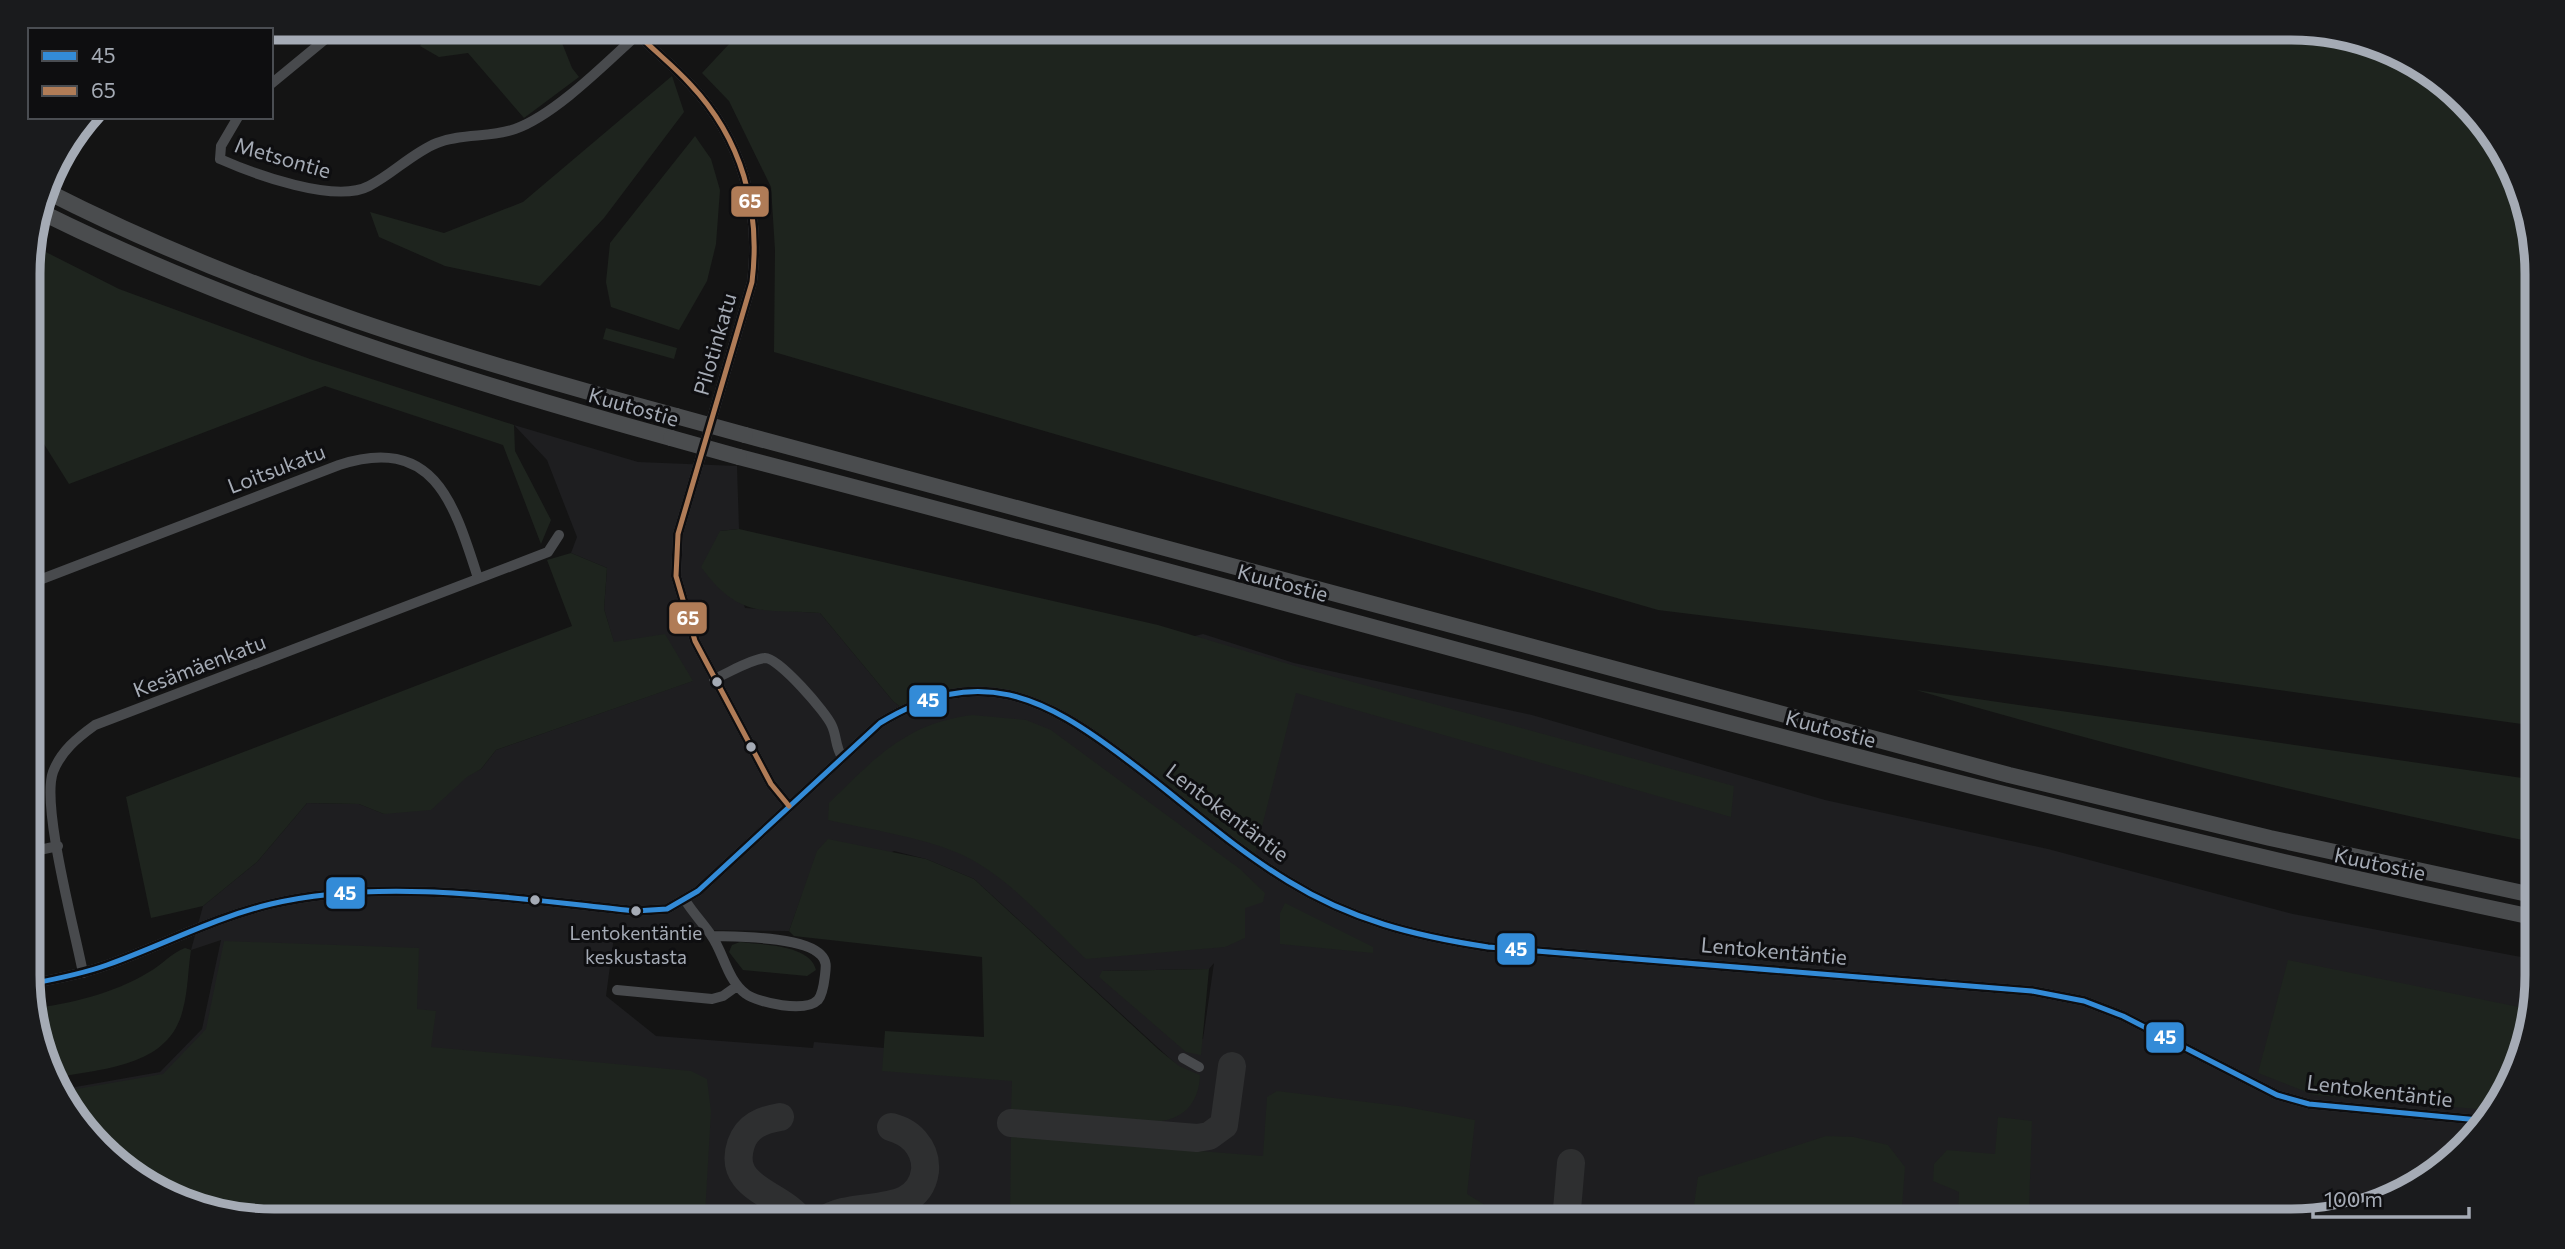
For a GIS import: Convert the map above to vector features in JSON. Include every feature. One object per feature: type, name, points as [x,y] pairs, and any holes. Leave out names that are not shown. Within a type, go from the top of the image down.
[{"type":"highway","points":[[58,185],[275,291]]},
{"type":"highway","name":"Kuutostie","points":[[55,195],[180,253],[275,291],[404,338],[521,374],[2009,775],[2270,838],[2525,893]]},
{"type":"highway","name":"Kuutostie","points":[[48,215],[135,257],[264,311],[423,366],[671,438],[2003,796],[2262,860],[2525,916]]},
{"type":"highway","points":[[46,224],[161,275],[264,311]]},
{"type":"street","points":[[273,82],[324,41]]},
{"type":"street","name":"Metsontie","points":[[236,119],[221,146],[220,159],[324,192],[346,192],[368,187],[435,144],[455,137],[489,135],[534,120],[624,41]]},
{"type":"street","name":"Pilotinkatu","points":[[645,41],[691,85],[715,114],[739,158],[754,215],[756,250],[752,282],[678,534],[676,576],[684,613],[714,679],[771,784],[789,806]]},
{"type":"street","name":"Loitsukatu","points":[[41,580],[364,456],[388,456],[411,463],[429,474],[449,500],[478,578]]},
{"type":"street","name":"Kesämäenkatu","points":[[83,973],[50,807],[52,774],[65,750],[95,725],[548,552],[556,545],[559,535]]},
{"type":"street","points":[[714,679],[761,659],[776,661],[825,715],[833,727],[836,747],[842,757]]},
{"type":"street","name":"Lentokentäntie","points":[[40,982],[83,973],[244,911],[336,892],[451,894],[635,911],[667,909],[685,900],[880,723],[926,700],[965,692],[993,692],[1020,697],[1049,707],[1077,723],[1286,880],[1326,903],[1374,924],[1427,938],[1488,947],[2032,990],[2084,1001],[2123,1016],[2277,1095],[2309,1104],[2473,1120]]},
{"type":"street","points":[[40,850],[58,846]]},
{"type":"street","points":[[685,900],[712,936],[737,986],[764,1003],[792,1006],[815,1003],[823,988],[827,964],[823,956],[814,950],[775,940],[712,936]]},
{"type":"street","points":[[617,990],[712,999],[723,996],[737,986]]},
{"type":"street","points":[[1183,1058],[1199,1067]]},
{"type":"shaded area","points":[[2291,40],[2352,48],[2380,58],[2421,80],[2445,98],[2467,120],[2501,171],[2517,213],[2525,274],[2525,724],[2078,662],[1658,610],[774,352],[775,250],[771,187],[729,101],[702,73],[732,41]]},
{"type":"shaded area","points":[[423,41],[561,41],[572,68],[579,77],[524,118],[468,53],[439,57],[420,46]]},
{"type":"shaded area","points":[[672,76],[684,112],[604,218],[540,286],[445,266],[379,237],[370,212],[444,233],[523,202]]},
{"type":"shaded area","points":[[695,136],[711,159],[720,190],[716,244],[707,281],[679,330],[611,307],[606,282],[610,243]]},
{"type":"shaded area","points":[[42,250],[119,289],[310,359],[514,425],[515,451],[551,520],[541,544],[503,445],[325,386],[69,484],[41,439]]},
{"type":"shaded area","points":[[606,328],[677,348],[674,359],[603,339]]},
{"type":"shaded area","points":[[514,425],[638,462],[737,466],[739,529],[720,531],[745,608],[820,613],[893,701],[903,709],[1203,634],[1294,663],[1532,715],[1825,800],[2048,849],[2293,914],[2525,958],[2523,1006],[2517,1036],[2501,1078],[2485,1105],[2467,1129],[2445,1151],[2394,1185],[2337,1204],[2306,1208],[274,1209],[213,1201],[171,1185],[144,1169],[120,1151],[98,1129],[70,1088],[160,1072],[202,1029],[221,940],[191,950],[203,906],[257,862],[307,803],[359,804],[384,814],[481,769],[496,750],[692,681],[614,643],[604,609],[607,568],[571,553],[577,537],[547,460]],"holes":[[[894,851],[926,859],[974,879],[1178,1066],[884,1052],[884,1048],[814,1042],[813,1048],[656,1036],[606,996],[615,929],[789,931],[802,895]],[[1214,963],[1203,1039],[1193,1040],[1103,971],[1209,969]]]},
{"type":"shaded area","points":[[739,529],[1158,625],[1302,668],[1734,786],[1731,817],[1296,693],[1254,858],[1049,707],[966,692],[903,709],[893,701],[820,613],[753,608],[727,596],[715,584],[701,567],[720,531]]},
{"type":"shaded area","points":[[571,553],[607,568],[604,609],[614,642],[665,634],[693,681],[496,750],[481,769],[467,777],[431,810],[384,814],[359,804],[307,803],[257,862],[203,906],[151,918],[126,797],[572,626],[547,560]]},
{"type":"shaded area","points":[[1916,690],[2525,778],[2525,840],[2381,810],[2070,733]]},
{"type":"shaded area","points":[[972,715],[1026,720],[1051,730],[1240,869],[1265,893],[1263,902],[1245,908],[1245,938],[1225,947],[1086,959],[1026,900],[976,862],[926,842],[828,820],[829,803],[893,746],[928,726]]},
{"type":"shaded area","points":[[828,839],[926,859],[974,879],[1158,1049],[1179,1066],[1200,1075],[1196,1094],[1188,1109],[1173,1118],[1154,1122],[1011,1109],[1012,1081],[882,1071],[885,1031],[984,1037],[982,957],[794,936],[789,931],[817,851]]},
{"type":"shaded area","points":[[1285,903],[1373,947],[1373,953],[1280,944],[1280,913]]},
{"type":"shaded area","points":[[224,941],[419,948],[417,1009],[436,1011],[431,1047],[691,1071],[707,1079],[711,1111],[705,1209],[274,1209],[213,1201],[185,1191],[144,1169],[120,1151],[98,1129],[71,1090],[163,1074],[206,1029]]},
{"type":"shaded area","points":[[740,942],[772,945],[795,951],[812,961],[816,970],[807,976],[743,970],[729,952],[732,945]]},
{"type":"shaded area","points":[[185,948],[191,950],[185,1002],[176,1028],[165,1042],[134,1061],[64,1076],[48,1036],[42,1007],[107,992],[149,972]]},
{"type":"shaded area","points":[[2288,960],[2523,1008],[2517,1036],[2501,1078],[2482,1109],[2314,1095],[2258,1073]]},
{"type":"shaded area","points":[[1209,969],[1201,1055],[1186,1052],[1099,977],[1102,971]]},
{"type":"shaded area","points":[[1277,1091],[1407,1107],[1475,1120],[1467,1194],[1490,1208],[1010,1209],[1011,1136],[1263,1156],[1267,1097]]},
{"type":"shaded area","points":[[1998,1117],[2032,1121],[2030,1208],[1958,1208],[1959,1192],[1933,1181],[1934,1164],[1947,1150],[1995,1154]]},
{"type":"shaded area","points":[[1826,1136],[1854,1137],[1888,1145],[1905,1167],[1902,1208],[1694,1208],[1698,1177]]},
{"type":"taxiway","points":[[1011,1123],[1197,1138],[1209,1136],[1224,1125],[1232,1066]]},
{"type":"taxiway","points":[[780,1117],[751,1128],[741,1144],[738,1159],[741,1171],[748,1181],[789,1209]]},
{"type":"taxiway","points":[[865,1209],[897,1203],[910,1197],[920,1187],[925,1171],[922,1151],[910,1136],[891,1127]]},
{"type":"taxiway","points":[[1567,1208],[1571,1163]]},
{"type":"transit line","name":"65","points":[[645,41],[708,105],[735,152],[750,202],[754,255],[752,282],[678,534],[676,576],[695,641],[771,784],[789,806]]},
{"type":"transit line","name":"45","points":[[40,982],[98,968],[250,910],[314,896],[405,891],[499,896],[635,911],[667,909],[698,891],[880,723],[916,705],[949,694],[979,691],[1009,695],[1038,704],[1066,718],[1126,759],[1225,838],[1288,881],[1336,906],[1409,932],[1488,947],[2032,991],[2084,1001],[2123,1016],[2277,1095],[2309,1104],[2474,1120]]},
{"type":"place","name":"Lentokentäntie keskustasta","points":[[636,911]]}]
